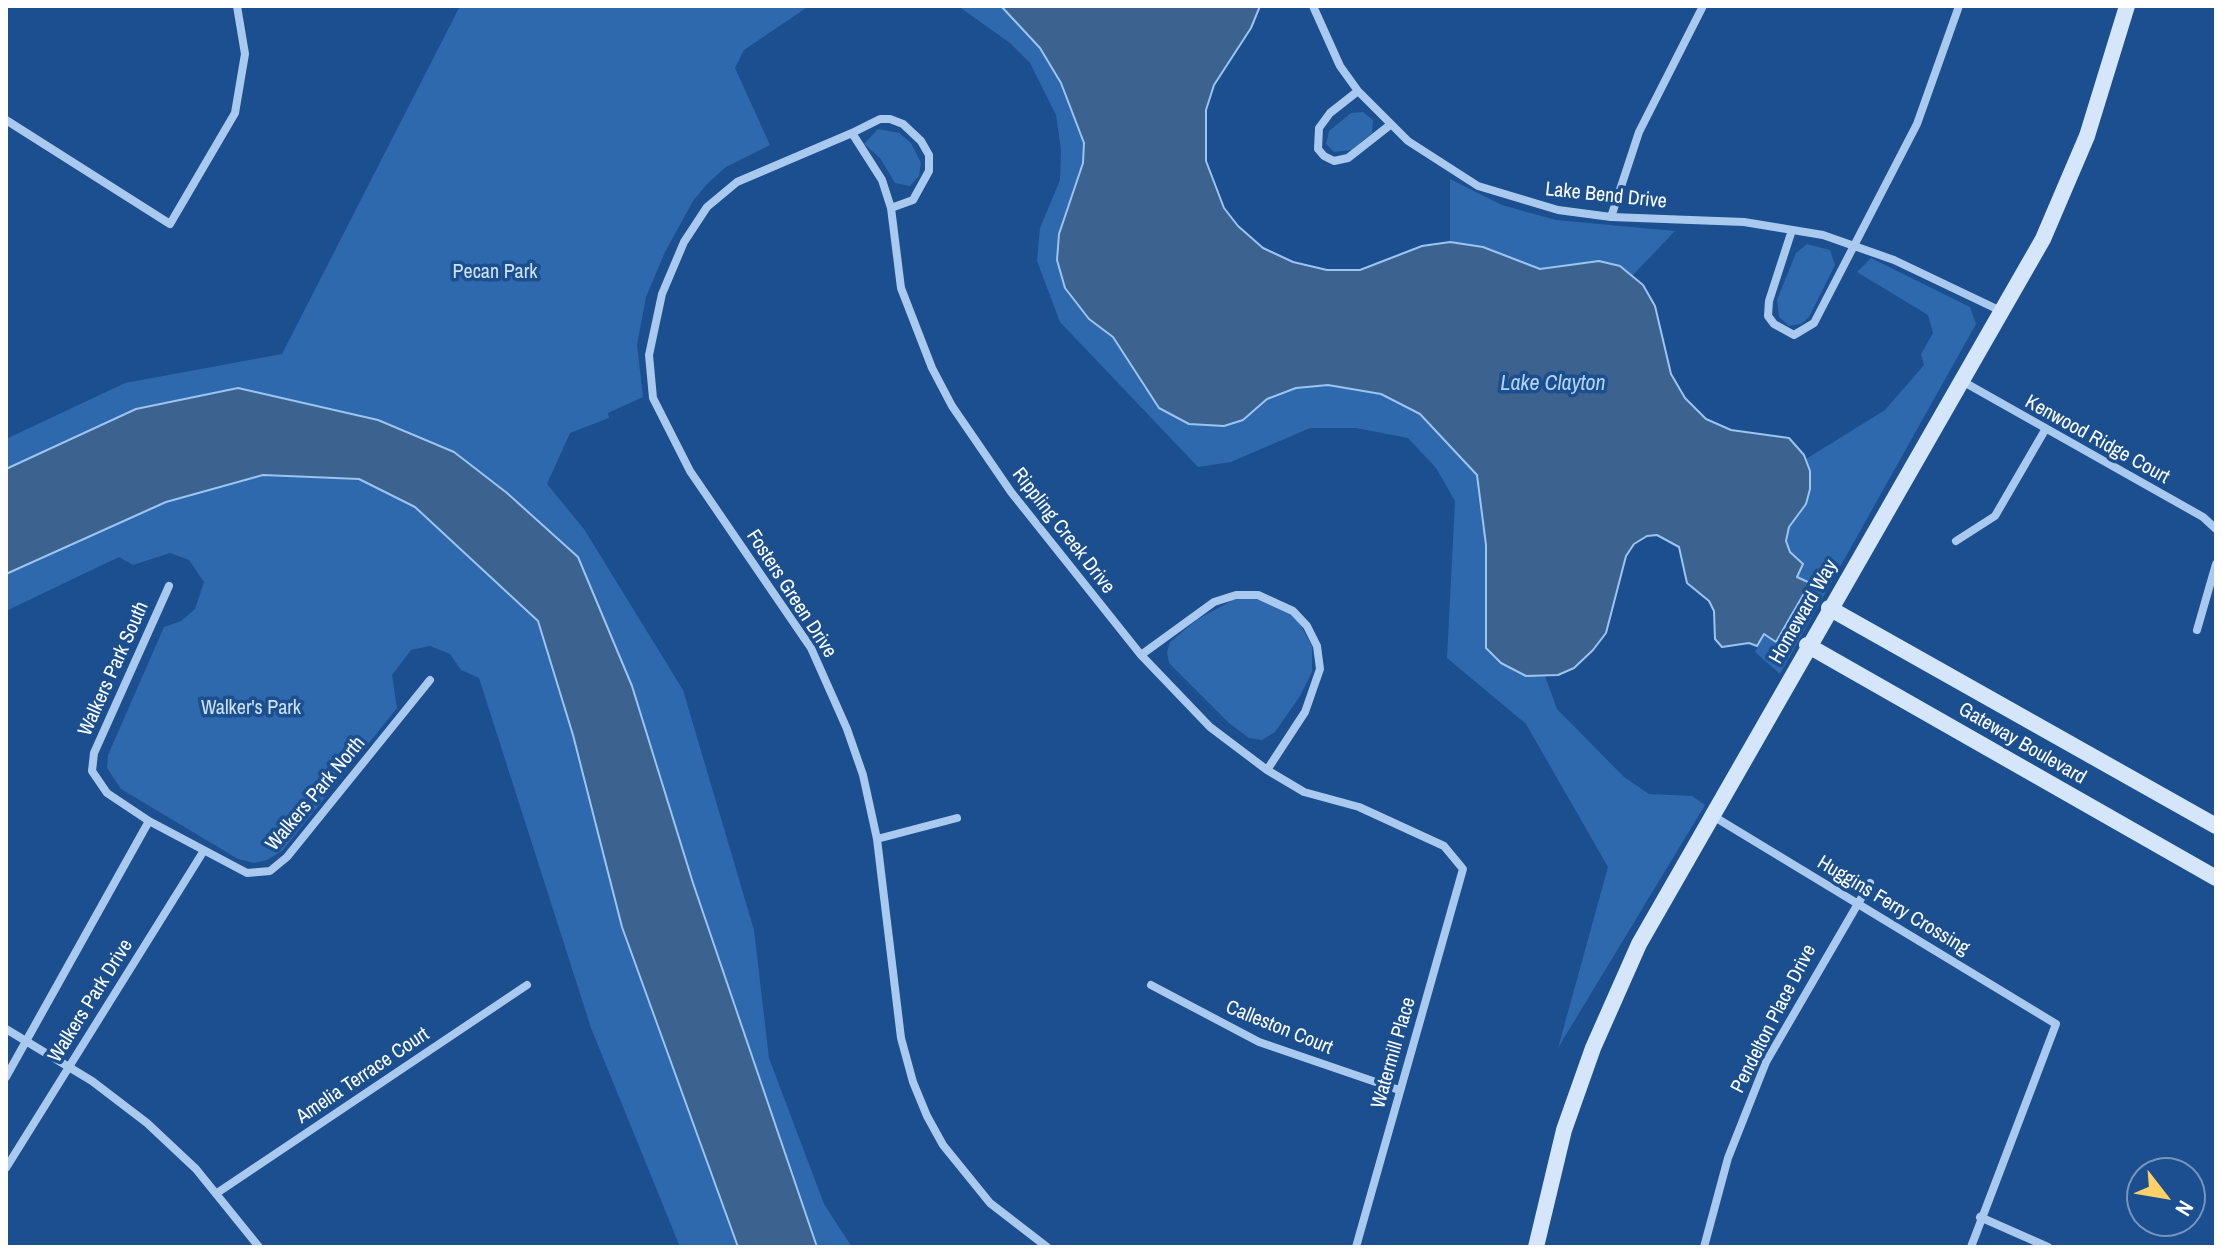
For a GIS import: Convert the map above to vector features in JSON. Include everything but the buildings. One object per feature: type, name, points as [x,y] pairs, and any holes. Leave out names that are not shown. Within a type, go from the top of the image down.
[{"type":"street","points":[[6,120],[170,224],[235,113],[245,54],[237,6]]},
{"type":"street","name":"Lake Bend Drive","points":[[1313,6],[1340,66],[1358,91],[1390,125],[1438,164],[1488,190],[1558,210],[1611,217],[1744,222],[1855,244],[2002,311]]},
{"type":"street","points":[[1611,217],[1639,132],[1703,6]]},
{"type":"street","points":[[1792,230],[1769,301],[1768,316],[1774,324],[1794,335],[1814,323],[1917,124],[1959,6]]},
{"type":"street","name":"Homeward Way","points":[[1536,1247],[1564,1130],[1593,1048],[1639,944],[1807,645],[2043,239],[2073,172],[2109,72],[2127,6]]},
{"type":"street","points":[[1358,91],[1330,113],[1319,128],[1318,149],[1324,156],[1334,161],[1348,158],[1390,125]]},
{"type":"street","points":[[852,133],[880,119],[890,119],[903,124],[921,141],[929,155],[929,171],[913,200],[891,208]]},
{"type":"street","name":"Fosters Green Drive","points":[[852,133],[726,189],[699,218],[662,294],[651,330],[653,398],[669,436],[789,613],[828,683],[863,775],[877,839],[901,1038],[927,1116],[953,1158],[990,1203],[1047,1247]]},
{"type":"street","name":"Rippling Creek Drive","points":[[852,133],[882,180],[891,208],[901,288],[932,368],[952,406],[1019,502],[1141,655],[1210,727],[1267,770],[1304,792],[1359,807],[1444,846],[1463,869]]},
{"type":"street","name":"Kenwood Ridge Court","points":[[1962,381],[2203,517],[2216,529]]},
{"type":"street","points":[[1956,541],[1995,516],[2045,430]]},
{"type":"street","points":[[2197,630],[2216,564]]},
{"type":"street","name":"Walkers Park South","points":[[169,586],[94,753],[92,771],[107,793],[203,852]]},
{"type":"street","points":[[1141,655],[1214,602],[1236,595],[1258,595],[1293,611],[1307,626],[1317,646],[1320,669],[1315,692],[1305,712],[1267,770]]},
{"type":"street","name":"Gateway Boulevard","points":[[1829,608],[2216,826]]},
{"type":"street","name":"Gateway Boulevard","points":[[1807,645],[2216,878]]},
{"type":"street","name":"Walkers Park North","points":[[203,852],[247,873],[270,871],[287,857],[430,680]]},
{"type":"street","name":"Huggins Ferry Crossing","points":[[1713,816],[2056,1024],[1980,1217]]},
{"type":"street","points":[[877,839],[957,818]]},
{"type":"street","name":"Walkers Park Drive","points":[[6,1077],[149,821]]},
{"type":"street","name":"Walkers Park Drive","points":[[6,1168],[203,852]]},
{"type":"street","name":"Watermill Place","points":[[1356,1247],[1463,869]]},
{"type":"street","name":"Pendelton Place Drive","points":[[1704,1247],[1728,1158],[1766,1062],[1856,902],[1870,883]]},
{"type":"street","name":"Amelia Terrace Court","points":[[217,1193],[527,985]]},
{"type":"street","name":"Calleston Court","points":[[1151,985],[1259,1042],[1399,1090]]},
{"type":"street","points":[[6,1029],[69,1066],[147,1123],[217,1193],[259,1247]]},
{"type":"street","points":[[1971,1247],[1980,1217],[2048,1247]]},
{"type":"green space","points":[[460,6],[809,6],[744,50],[735,68],[770,145],[726,167],[708,183],[693,201],[665,252],[646,297],[637,345],[643,397],[608,413],[609,418],[570,433],[547,484],[584,529],[683,690],[754,930],[769,1058],[824,1204],[852,1247],[680,1247],[591,1028],[479,678],[461,670],[450,654],[430,646],[411,650],[392,675],[397,708],[282,851],[254,863],[238,859],[121,789],[107,768],[108,755],[164,627],[181,621],[195,609],[204,582],[189,560],[170,553],[133,565],[119,557],[6,611],[6,439],[125,383],[282,354]]},
{"type":"green space","points":[[958,6],[1001,6],[1040,48],[1061,83],[1084,143],[1083,163],[1059,234],[1057,260],[1065,288],[1089,319],[1113,336],[1145,388],[1243,420],[1266,399],[1296,388],[1328,385],[1381,394],[1420,413],[1477,475],[1486,545],[1526,676],[1545,676],[1557,709],[1624,777],[1649,794],[1692,796],[1705,805],[1558,1048],[1608,867],[1526,724],[1447,658],[1455,501],[1436,468],[1408,438],[1356,428],[1310,428],[1231,462],[1198,467],[1060,322],[1037,261],[1040,228],[1060,180],[1061,150],[1056,115],[1030,63],[1010,43]]},
{"type":"green space","points":[[1363,112],[1373,120],[1372,133],[1352,150],[1334,152],[1326,144],[1329,131],[1351,113]]},
{"type":"green space","points":[[878,129],[899,133],[911,143],[921,163],[919,176],[910,186],[895,183],[880,158],[864,144]]},
{"type":"green space","points":[[1450,179],[1502,205],[1556,220],[1675,231],[1632,276],[1620,266],[1599,261],[1540,269],[1483,247],[1450,242]]},
{"type":"green space","points":[[1807,244],[1830,250],[1835,265],[1809,317],[1801,324],[1789,326],[1779,317],[1777,300],[1796,253]]},
{"type":"green space","points":[[1871,258],[1970,307],[1976,324],[1780,674],[1755,652],[1764,634],[1776,641],[1809,584],[1796,577],[1786,541],[1789,527],[1806,504],[1810,471],[1806,459],[1885,410],[1924,365],[1921,354],[1933,333],[1928,315],[1857,272]]},
{"type":"green space","points":[[1248,597],[1282,606],[1296,617],[1312,646],[1312,672],[1300,696],[1275,732],[1262,740],[1249,738],[1229,723],[1169,663],[1167,652],[1170,642],[1198,619],[1233,600]]},
{"type":"water","name":"Lake Clayton","points":[[1001,6],[1260,6],[1251,28],[1214,85],[1206,110],[1206,161],[1224,208],[1238,226],[1263,248],[1293,262],[1327,270],[1360,270],[1422,246],[1450,242],[1483,247],[1540,269],[1599,261],[1620,266],[1643,285],[1655,306],[1671,374],[1685,398],[1706,419],[1731,430],[1789,438],[1804,455],[1810,471],[1810,489],[1806,504],[1789,527],[1786,541],[1790,552],[1803,564],[1797,577],[1810,583],[1776,642],[1764,634],[1757,646],[1749,643],[1722,647],[1715,639],[1714,611],[1709,601],[1687,583],[1679,547],[1657,535],[1647,536],[1634,544],[1626,556],[1606,633],[1593,650],[1574,668],[1558,675],[1526,676],[1501,663],[1486,648],[1486,545],[1477,475],[1420,414],[1381,394],[1328,385],[1296,388],[1267,399],[1243,420],[1224,426],[1189,424],[1159,408],[1113,337],[1089,319],[1065,288],[1057,260],[1059,234],[1083,163],[1084,143],[1061,83],[1040,48]]},
{"type":"water","points":[[238,388],[378,420],[454,452],[507,493],[578,557],[632,686],[693,883],[817,1247],[738,1247],[622,927],[573,735],[538,621],[415,507],[359,479],[263,475],[166,502],[6,574],[6,469],[136,409]]},
{"type":"park label","name":"Pecan Park","points":[[495,273]]},
{"type":"park label","name":"Walker's Park","points":[[251,709]]}]
